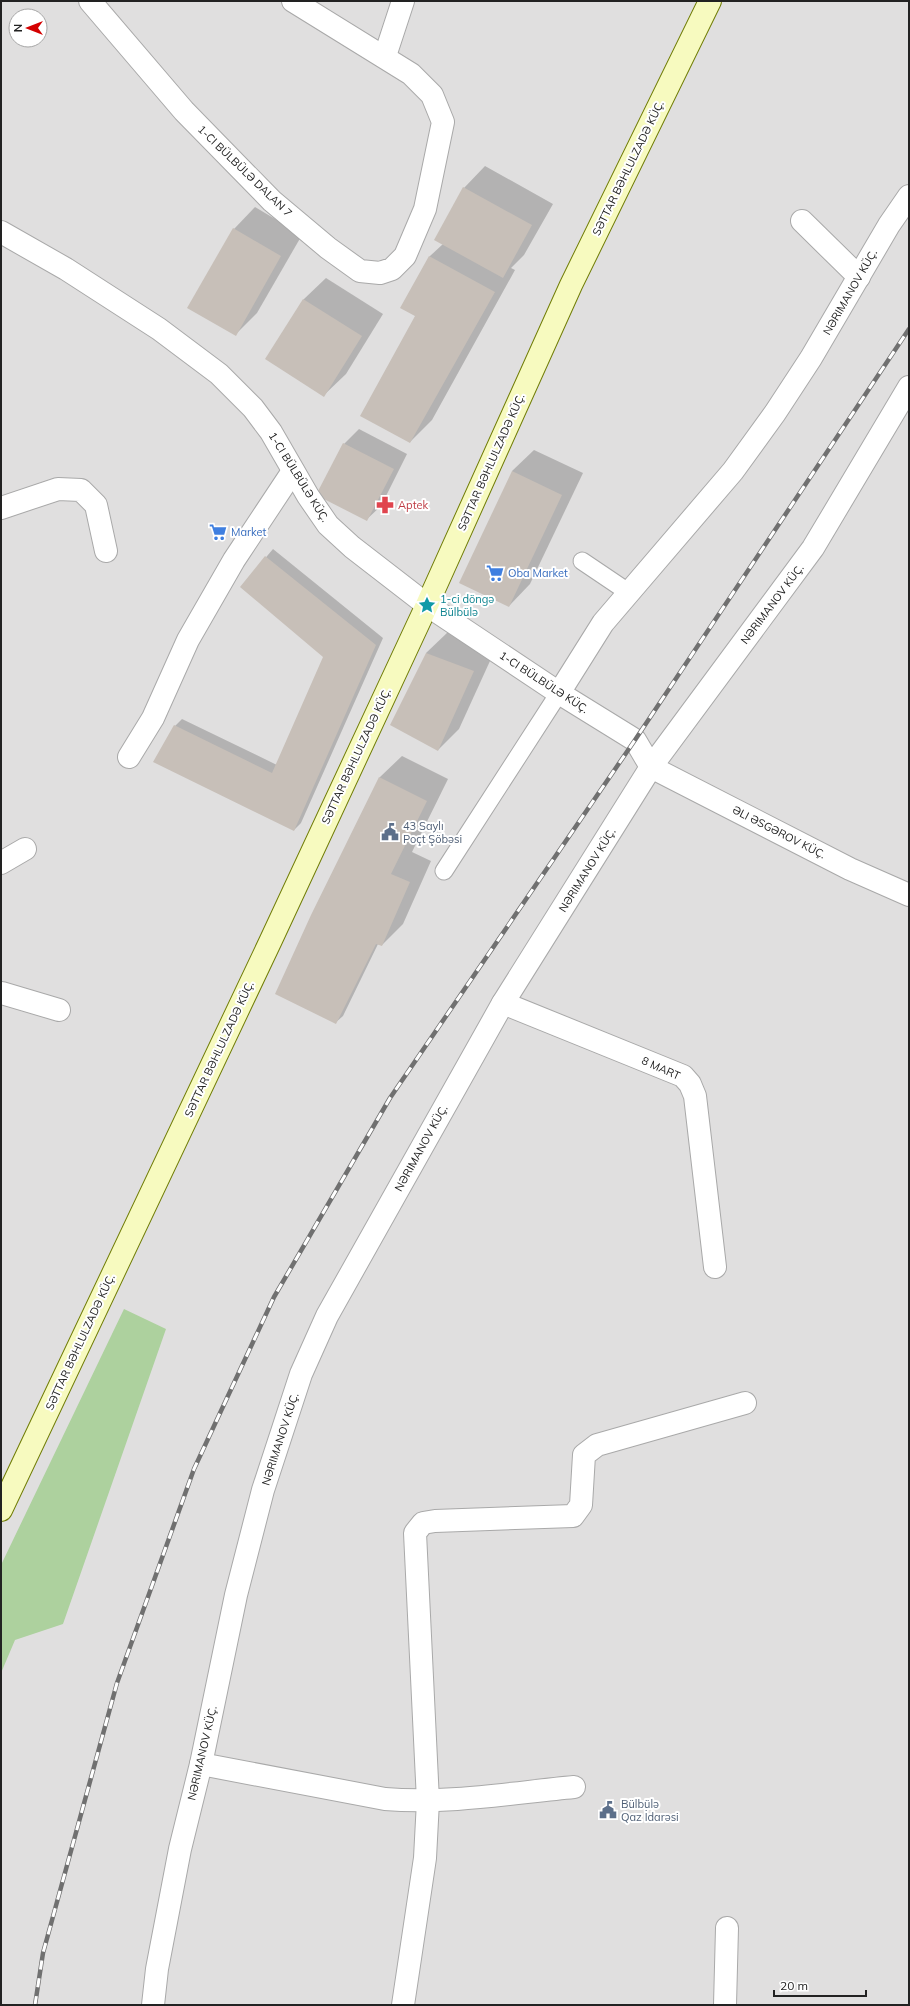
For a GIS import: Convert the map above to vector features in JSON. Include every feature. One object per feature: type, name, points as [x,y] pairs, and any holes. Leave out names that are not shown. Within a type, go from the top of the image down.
[{"type":"main road","name":"SƏTTAR BƏHLULZADƏ KÜÇ.","points":[[1,1510],[261,962],[427,605],[571,285],[710,1]]},
{"type":"street","name":"1-CI BÜLBÜLƏ DALAN 7","points":[[90,1],[184,111],[272,201],[328,248],[360,271],[380,273],[392,269],[405,256],[425,209],[443,122],[432,94],[411,74],[385,56],[294,1]]},
{"type":"street","points":[[385,56],[404,1]]},
{"type":"street","name":"NƏRIMANOV KÜÇ.","points":[[559,693],[603,623],[738,464],[775,413],[811,358],[889,225],[909,196]]},
{"type":"street","points":[[802,221],[859,276]]},
{"type":"street","name":"1-CI BÜLBÜLƏ KÜÇ.","points":[[1,232],[66,269],[159,329],[219,374],[253,408],[271,432],[328,525],[352,547],[427,605],[559,693],[635,740],[651,767]]},
{"type":"street","name":"NƏRIMANOV KÜÇ.","points":[[153,2005],[157,1968],[180,1849],[201,1764],[236,1595],[263,1490],[301,1374],[327,1316],[503,1003],[651,767],[813,548],[909,387]]},
{"type":"street","points":[[130,757],[153,718],[192,634],[234,560],[293,470]]},
{"type":"street","points":[[1,508],[58,489],[81,490],[96,505],[106,551]]},
{"type":"street","name":"ƏLI ƏSGƏROV KÜÇ.","points":[[651,767],[850,869],[909,895]]},
{"type":"street","points":[[1,862],[25,849]]},
{"type":"street","points":[[1,995],[59,1010]]},
{"type":"street","name":"8 MART","points":[[503,1003],[683,1076],[690,1084],[695,1096],[715,1267]]},
{"type":"street","points":[[403,2005],[425,1858],[428,1801],[415,1533],[422,1523],[573,1516],[581,1505],[584,1455],[597,1445],[745,1403]]},
{"type":"street","points":[[201,1764],[385,1799],[428,1801],[574,1787]]},
{"type":"street","points":[[725,2005],[727,1928]]},
{"type":"lane","points":[[582,562],[628,592]]},
{"type":"lane","points":[[444,871],[559,693]]},
{"type":"shaded area","points":[[1,1],[909,1],[909,2005],[1,2005]]},
{"type":"green space","points":[[124,1309],[166,1329],[63,1624],[15,1640],[1,1673],[1,1565]]},
{"type":"building","points":[[463,187],[532,225],[503,278],[434,240]]},
{"type":"building","points":[[233,228],[281,256],[236,336],[187,308]]},
{"type":"building","points":[[429,256],[495,292],[410,443],[360,416],[415,316],[400,308]]},
{"type":"building","points":[[303,299],[362,336],[324,397],[265,359]]},
{"type":"building","points":[[343,443],[394,469],[367,521],[316,495]]},
{"type":"building","points":[[512,471],[562,495],[509,607],[459,583]]},
{"type":"building","points":[[265,556],[376,645],[294,831],[153,762],[174,725],[272,773],[323,657],[240,587]]},
{"type":"building","points":[[426,653],[474,671],[438,751],[390,725]]},
{"type":"building","points":[[379,777],[427,801],[391,874],[410,882],[382,946],[376,944],[336,1024],[275,994],[311,915]]},
{"type":"railway","points":[[35,2005],[43,1953],[117,1683],[194,1469],[274,1297],[390,1098],[635,740],[909,329]]},
{"type":"place","name":"Aptek","points":[[385,505]]},
{"type":"place","name":"Market","points":[[218,532]]},
{"type":"place","name":"Oba Market","points":[[495,573]]},
{"type":"place","name":"1-ci döngə Bülbülə","points":[[427,605]]},
{"type":"place","name":"43 Saylı Poçt Şöbəsi","points":[[390,832]]},
{"type":"place","name":"Bülbülə Qaz İdarəsi","points":[[608,1810]]}]
